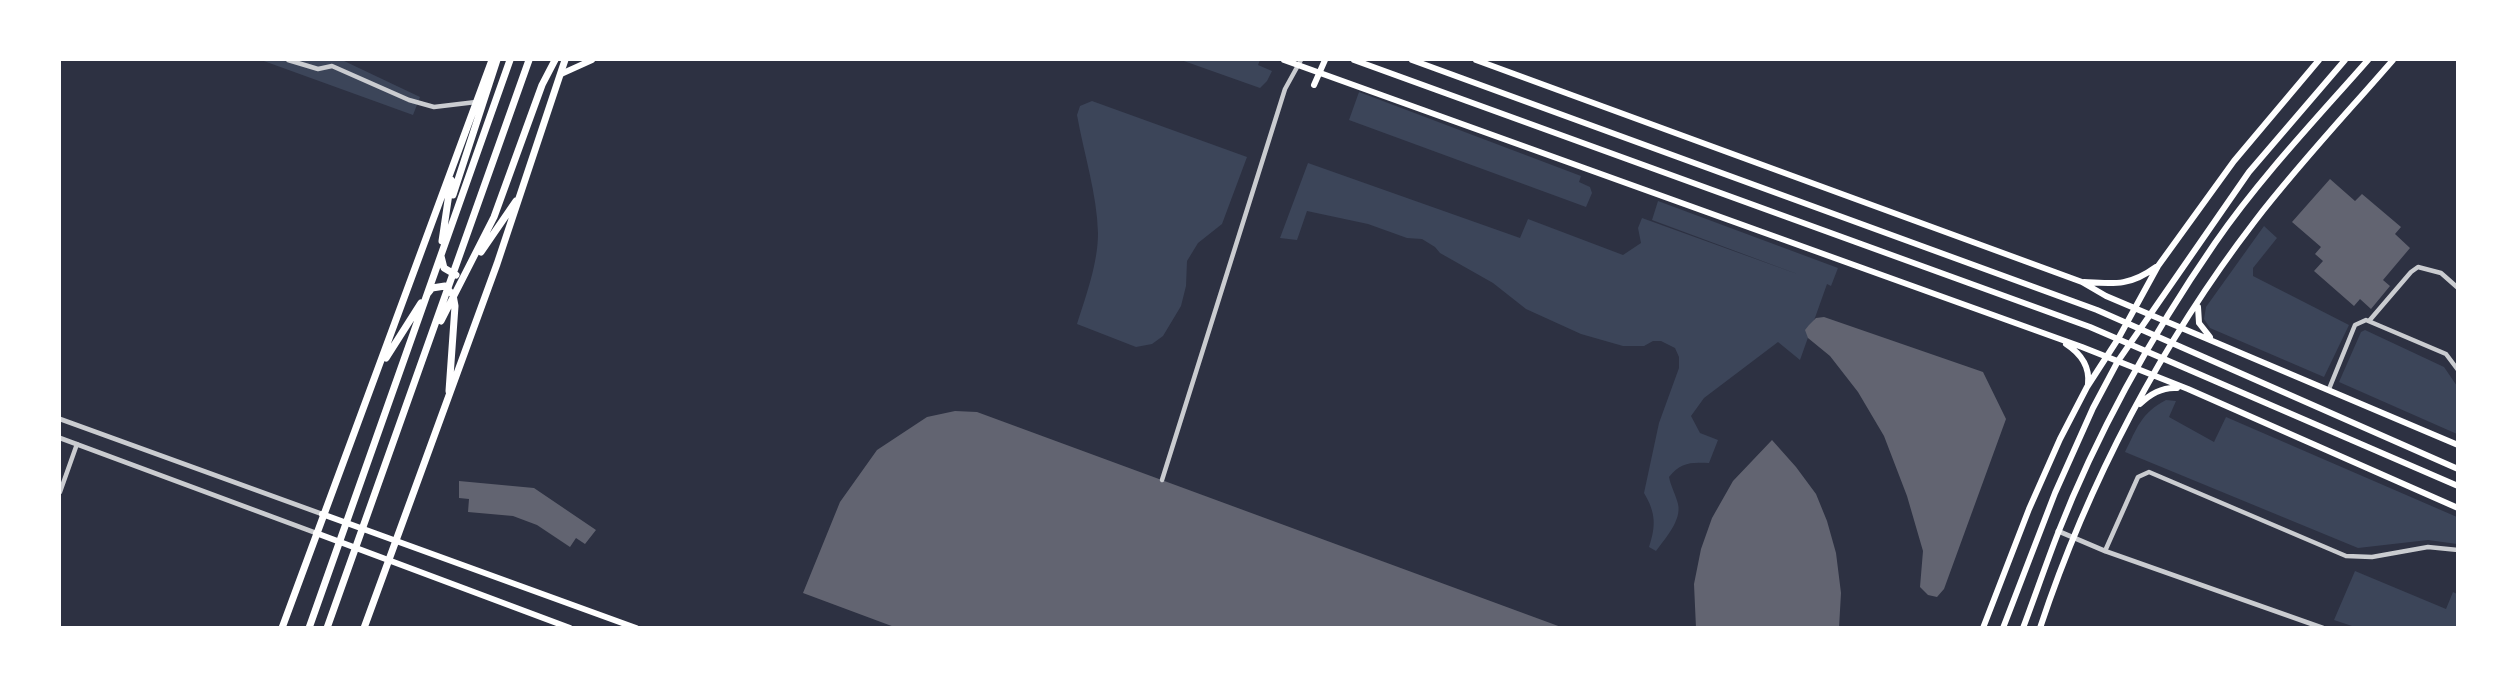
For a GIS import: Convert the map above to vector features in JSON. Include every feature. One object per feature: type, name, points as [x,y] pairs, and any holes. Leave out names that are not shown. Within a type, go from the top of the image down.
[{"type":"highway","points":[[282,628],[453,166],[489,60]]},
{"type":"highway","points":[[432,278],[458,173],[497,60]]},
{"type":"highway","points":[[309,628],[510,60]]},
{"type":"highway","points":[[327,628],[529,60]]},
{"type":"highway","points":[[428,347],[494,218],[542,85],[555,60]]},
{"type":"highway","points":[[363,628],[448,402],[523,191],[565,60]]},
{"type":"highway","points":[[453,166],[440,255],[443,268],[452,275],[461,275],[469,270],[523,191]]},
{"type":"highway","points":[[377,372],[432,288],[445,286],[453,295],[455,306],[448,402]]},
{"type":"main road","points":[[561,74],[592,60]]},
{"type":"main road","points":[[1284,60],[1299,62],[1319,72],[2118,361],[2458,508]]},
{"type":"main road","points":[[1314,85],[1325,60]]},
{"type":"main road","points":[[1354,60],[2118,339],[2458,486]]},
{"type":"main road","points":[[1412,60],[2097,310],[2458,469]]},
{"type":"main road","points":[[1476,60],[2082,282],[2135,309],[2458,445]]},
{"type":"main road","points":[[1983,628],[2029,509],[2087,387],[2118,339],[2158,266],[2234,162],[2319,60]]},
{"type":"main road","points":[[2003,628],[2055,493],[2093,408],[2118,361],[2148,313],[2249,172],[2345,60]]},
{"type":"main road","points":[[2023,628],[2058,531],[2098,443],[2155,336],[2216,242],[2250,198],[2368,60]]},
{"type":"main road","points":[[2040,628],[2073,537],[2113,451],[2172,343],[2255,220],[2393,60]]},
{"type":"main road","points":[[2082,282],[2126,283],[2141,278],[2158,266]]},
{"type":"main road","points":[[2199,302],[2197,318],[2201,328],[2223,345]]},
{"type":"main road","points":[[2052,336],[2071,347],[2081,357],[2088,375],[2087,387]]},
{"type":"main road","points":[[2136,408],[2147,397],[2164,389],[2188,389]]},
{"type":"main road","points":[[323,514],[636,628]]},
{"type":"main road","points":[[316,533],[570,628]]},
{"type":"street","points":[[288,60],[318,69],[332,63],[409,100],[434,107],[476,102]]},
{"type":"street","points":[[1162,480],[1285,89],[1299,62]]},
{"type":"street","points":[[2369,321],[2418,267],[2441,273],[2458,288]]},
{"type":"street","points":[[2329,389],[2355,326],[2366,320],[2446,354],[2458,370]]},
{"type":"street","points":[[60,419],[323,514]]},
{"type":"street","points":[[60,438],[316,533]]},
{"type":"street","points":[[60,492],[77,444]]},
{"type":"street","points":[[2105,551],[2138,477],[2149,472],[2346,556],[2372,557],[2428,547],[2458,550]]},
{"type":"street","points":[[2058,531],[2105,551],[2322,628]]},
{"type":"shaded area","points":[[261,60],[342,60],[420,97],[413,115]]},
{"type":"shaded area","points":[[1181,60],[1260,60],[1258,65],[1272,71],[1260,88]]},
{"type":"shaded area","points":[[1359,92],[1581,176],[1579,182],[1590,187],[1592,193],[1586,207],[1349,120]]},
{"type":"shaded area","points":[[1092,101],[1247,157],[1222,224],[1198,243],[1187,261],[1186,286],[1181,306],[1163,336],[1152,344],[1136,347],[1077,324],[1091,279],[1098,233],[1090,174],[1077,115],[1080,106]]},
{"type":"shaded area","points":[[1308,163],[1520,238],[1528,219],[1623,255],[1641,243],[1638,228],[1642,218],[1800,275],[1652,220],[1658,201],[1838,268],[1831,286],[1827,284],[1800,360],[1778,342],[1704,398],[1691,416],[1700,433],[1718,440],[1709,463],[1687,464],[1669,477],[1678,504],[1678,516],[1656,551],[1649,547],[1654,520],[1644,493],[1659,423],[1679,368],[1679,357],[1675,348],[1661,341],[1653,341],[1644,346],[1623,346],[1581,334],[1526,309],[1493,283],[1440,253],[1422,239],[1407,238],[1368,224],[1307,211],[1297,240],[1280,238]]},
{"type":"shaded area","points":[[2264,226],[2277,238],[2253,268],[2253,276],[2349,325],[2324,377],[2210,328],[2204,319],[2206,307]]},
{"type":"shaded area","points":[[2365,330],[2444,367],[2457,386],[2457,434],[2339,382],[2361,332]]},
{"type":"shaded area","points":[[2166,400],[2176,401],[2169,417],[2214,442],[2226,417],[2457,517],[2457,544],[2428,540],[2358,548],[2125,452],[2145,416]]},
{"type":"shaded area","points":[[2355,571],[2446,609],[2453,592],[2457,594],[2457,627],[2355,627],[2334,620]]},
{"type":"building","points":[[2330,179],[2355,201],[2362,194],[2401,227],[2395,234],[2410,248],[2383,280],[2390,286],[2371,309],[2360,299],[2354,306],[2314,271],[2323,261],[2315,254],[2321,247],[2292,222]]},
{"type":"building","points":[[1824,317],[1983,372],[2006,419],[1944,589],[1937,597],[1928,595],[1920,587],[1923,551],[1907,496],[1884,436],[1858,392],[1830,356],[1808,338],[1805,330],[1816,318]]},
{"type":"building","points":[[955,411],[977,412],[1561,627],[897,628],[803,593],[840,502],[877,450],[927,417]]},
{"type":"building","points":[[1772,440],[1816,494],[1827,521],[1836,553],[1841,593],[1839,628],[1696,628],[1694,584],[1701,549],[1712,518],[1733,481]]},
{"type":"building","points":[[459,481],[534,488],[596,530],[585,544],[576,538],[570,547],[537,525],[513,516],[468,512],[469,499],[459,498]]}]
